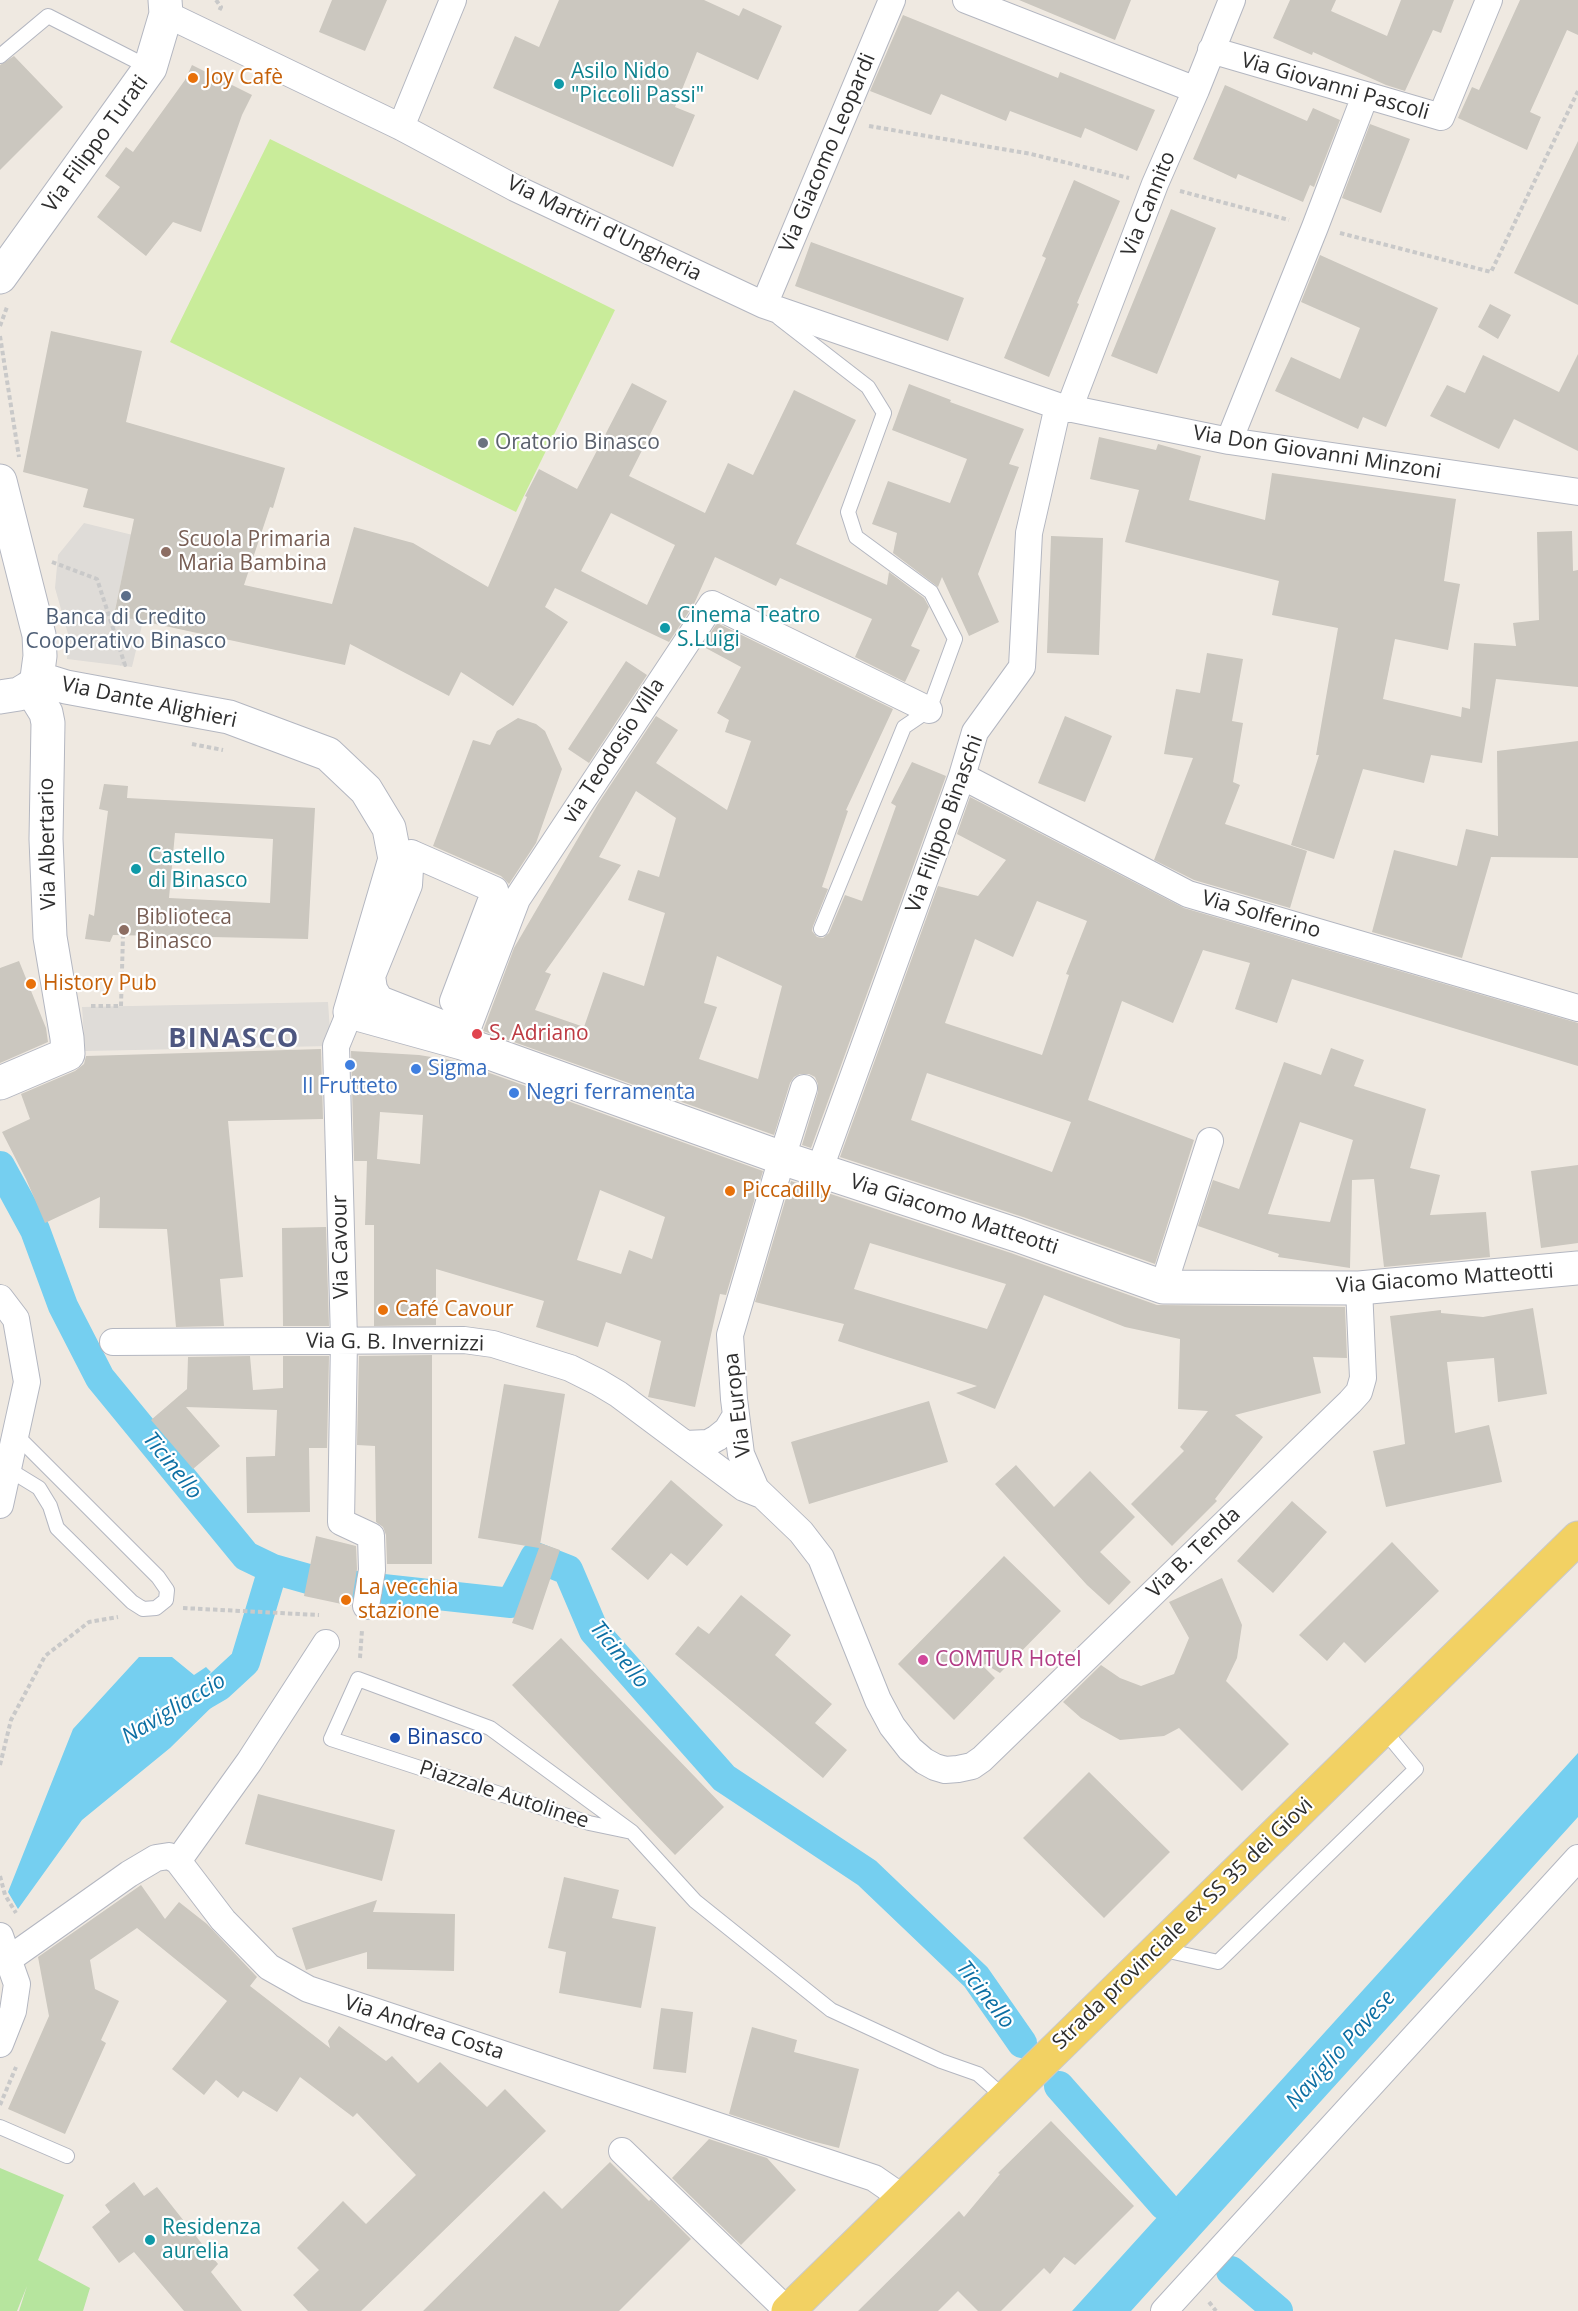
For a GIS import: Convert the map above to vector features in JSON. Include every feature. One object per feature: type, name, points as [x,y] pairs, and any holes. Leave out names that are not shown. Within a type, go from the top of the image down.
[{"type":"main road","name":"Strada provinciale ex SS 35 dei Giovi","points":[[788,2311],[1578,1538]]},
{"type":"street","points":[[401,127],[453,0]]},
{"type":"street","name":"Via Giacomo Leopardi","points":[[764,305],[892,0]]},
{"type":"street","name":"Via Cannito","points":[[1064,407],[1232,0]]},
{"type":"street","name":"Via Giovanni Pascoli","points":[[1211,50],[1441,117],[1489,0]]},
{"type":"street","points":[[972,1],[1196,90]]},
{"type":"street","name":"Via Martiri d'Ungheria","points":[[166,7],[515,188],[764,305],[1064,407]]},
{"type":"street","name":"Via Filippo Turati","points":[[0,277],[150,68],[166,7]]},
{"type":"street","points":[[1229,441],[1365,96]]},
{"type":"street","name":"Via Don Giovanni Minzoni","points":[[1064,407],[1229,441],[1578,492]]},
{"type":"street","name":"Via Filippo Binaschi","points":[[819,1171],[962,776],[975,732],[1022,667],[1029,533],[1064,407]]},
{"type":"street","points":[[10,470],[39,635],[40,656],[22,687]]},
{"type":"street","name":"via Teodosio Villa","points":[[462,1042],[517,899],[712,604],[929,710]]},
{"type":"street","name":"Via Dante Alighieri","points":[[22,687],[66,687],[229,717],[328,754],[366,790],[389,828],[395,859],[350,1012]]},
{"type":"street","name":"Via Albertario","points":[[0,1083],[68,1054],[72,1006],[50,938],[46,839],[48,723],[46,713],[22,687]]},
{"type":"street","name":"Via Solferino","points":[[962,776],[1188,894],[1578,1008]]},
{"type":"street","points":[[411,853],[495,890],[453,1001],[465,1006],[454,1028],[380,999],[374,989],[372,976],[409,885],[411,853]]},
{"type":"street","name":"Via Giacomo Matteotti","points":[[350,1012],[462,1042],[819,1171],[1017,1235],[1163,1287],[1359,1288],[1578,1268]]},
{"type":"street","name":"Via Cavour","points":[[350,1012],[336,1046],[344,1340],[341,1522],[371,1536],[372,1570],[364,1617]]},
{"type":"street","name":"Via Europa","points":[[804,1088],[730,1335],[741,1454],[756,1489],[801,1532],[821,1558],[878,1700],[892,1726],[910,1749],[924,1761],[945,1770]]},
{"type":"street","points":[[1163,1287],[1210,1141]]},
{"type":"street","name":"Via B. Tenda","points":[[945,1770],[972,1766],[982,1760],[1359,1392],[1363,1378],[1359,1288]]},
{"type":"street","points":[[0,1298],[16,1319],[27,1382],[0,1505]]},
{"type":"street","name":"Via G. B. Invernizzi","points":[[113,1342],[464,1340],[493,1344],[570,1368],[598,1382],[744,1488],[762,1495]]},
{"type":"street","points":[[686,1444],[708,1443],[717,1438],[727,1430],[736,1415]]},
{"type":"street","points":[[0,2044],[13,2011],[17,1984],[5,1948],[156,1858],[169,1856],[178,1861],[249,1762],[326,1643]]},
{"type":"street","points":[[1164,2311],[1578,1858]]},
{"type":"street","name":"Via Andrea Costa","points":[[178,1861],[223,1920],[269,1967],[308,1989],[874,2178],[903,2198]]},
{"type":"street","points":[[622,2151],[788,2311]]},
{"type":"lane","points":[[0,56],[48,16],[150,68]]},
{"type":"lane","points":[[764,305],[868,387],[884,413],[848,512],[856,537],[932,592],[955,639],[929,710],[904,727],[821,929]]},
{"type":"lane","points":[[8,1469],[39,1488],[50,1506],[57,1527],[132,1602],[143,1609],[156,1608],[166,1600],[167,1590],[158,1577],[15,1434]]},
{"type":"lane","name":"Piazzale Autolinee","points":[[632,1832],[589,1823],[331,1739],[358,1679],[490,1728],[632,1832],[695,1901],[831,2010],[941,2061],[978,2074],[1005,2098]]},
{"type":"lane","points":[[1158,1949],[1218,1962],[1408,1777],[1416,1769],[1383,1728]]},
{"type":"lane","points":[[0,2127],[67,2156]]},
{"type":"path","points":[[216,0],[221,7]]},
{"type":"path","points":[[841,121],[1032,154],[1491,272],[1578,91]]},
{"type":"path","points":[[0,336],[10,470]]},
{"type":"path","points":[[48,562],[97,579],[124,664],[123,698]]},
{"type":"path","points":[[113,662],[124,664]]},
{"type":"path","points":[[189,744],[224,750]]},
{"type":"path","points":[[72,1006],[121,1006],[123,935]]},
{"type":"path","points":[[166,1600],[178,1608],[327,1616]]},
{"type":"path","points":[[0,1765],[11,1720],[45,1656],[89,1622],[123,1617]]},
{"type":"path","points":[[358,1679],[364,1617]]},
{"type":"green space","points":[[270,139],[615,310],[516,512],[170,342]]},
{"type":"green space","points":[[0,2168],[64,2195],[38,2260],[90,2288],[83,2311],[19,2311],[27,2286],[17,2311],[0,2311]]},
{"type":"shaded area","points":[[84,523],[157,541],[126,559],[114,614],[143,621],[132,667],[67,659],[68,634],[55,588],[58,555]]},
{"type":"shaded area","points":[[328,1002],[331,1046],[85,1051],[82,1007]]},
{"type":"water","points":[[139,1657],[172,1657],[194,1675],[206,1667],[211,1672],[197,1684],[202,1688],[212,1679],[225,1694],[170,1748],[82,1820],[18,1909],[8,1892],[73,1729]]},
{"type":"water","name":"Naviglio Pavese","points":[[1578,1753],[1578,1817],[1131,2311],[1072,2311]]},
{"type":"building","points":[[332,0],[387,0],[365,51],[319,32]]},
{"type":"building","name":"Asilo Nido \"Piccoli Passi\"","points":[[559,0],[704,0],[739,16],[743,8],[782,26],[758,80],[697,52],[675,107],[695,115],[673,167],[493,88],[515,36],[539,47]]},
{"type":"building","points":[[1019,0],[1131,0],[1115,40]]},
{"type":"building","points":[[1290,0],[1336,0],[1331,11],[1387,36],[1401,0],[1454,0],[1441,33],[1433,30],[1405,91],[1386,85],[1313,52],[1312,55],[1273,38]]},
{"type":"building","points":[[1520,0],[1578,0],[1578,35],[1567,30],[1530,112],[1541,117],[1527,150],[1458,118],[1472,87],[1479,90]]},
{"type":"building","points":[[903,15],[1058,78],[1060,72],[1155,110],[1137,151],[1085,128],[1081,138],[1010,111],[1006,121],[941,94],[931,115],[870,91]]},
{"type":"building","points":[[14,56],[63,107],[0,170],[0,65]]},
{"type":"building","points":[[192,65],[252,95],[242,115],[201,232],[173,222],[146,256],[97,217],[120,187],[105,176],[126,147],[133,152],[185,80]]},
{"type":"building","points":[[1225,85],[1307,121],[1313,108],[1340,120],[1314,187],[1310,185],[1303,202],[1238,174],[1236,179],[1193,159]]},
{"type":"building","points":[[1370,124],[1410,139],[1381,213],[1342,198]]},
{"type":"building","points":[[1578,141],[1578,305],[1514,273]]},
{"type":"building","points":[[1074,180],[1120,201],[1049,377],[1004,358],[1046,258],[1042,256]]},
{"type":"building","points":[[1171,209],[1216,228],[1157,374],[1111,356]]},
{"type":"building","points":[[811,242],[964,298],[948,341],[795,286]]},
{"type":"building","points":[[1320,255],[1438,308],[1386,427],[1363,417],[1358,429],[1275,391],[1291,357],[1340,379],[1360,328],[1301,302]]},
{"type":"building","points":[[1490,304],[1511,315],[1498,339],[1478,327]]},
{"type":"building","points":[[51,331],[142,351],[126,422],[285,468],[273,508],[270,507],[244,585],[332,604],[354,527],[413,543],[488,587],[527,497],[525,496],[539,469],[577,489],[632,383],[667,401],[629,476],[705,513],[728,463],[753,475],[794,390],[856,420],[796,544],[887,585],[889,572],[924,598],[929,607],[911,646],[920,650],[905,682],[855,657],[872,619],[780,578],[776,586],[715,557],[694,604],[669,642],[555,588],[545,607],[568,622],[513,706],[461,672],[449,696],[350,644],[345,665],[114,615],[134,519],[83,507],[88,489],[23,472]],"holes":[[[611,513],[675,545],[647,605],[581,571]]]},
{"type":"building","points":[[1578,354],[1578,451],[1514,419],[1499,449],[1430,416],[1447,385],[1465,393],[1483,355],[1559,392]]},
{"type":"building","points":[[909,384],[951,400],[950,402],[1024,429],[1009,464],[1019,467],[978,574],[999,622],[969,636],[942,577],[938,587],[893,553],[897,533],[872,524],[888,481],[950,503],[967,459],[892,430]]},
{"type":"building","points":[[1099,437],[1156,450],[1158,444],[1201,456],[1189,500],[1265,520],[1272,473],[1456,499],[1444,581],[1460,584],[1448,650],[1395,639],[1383,699],[1461,717],[1462,707],[1470,709],[1474,643],[1516,646],[1513,623],[1539,620],[1537,532],[1572,531],[1573,571],[1578,570],[1578,687],[1496,679],[1482,763],[1431,755],[1424,783],[1363,769],[1334,859],[1291,845],[1319,755],[1316,755],[1338,628],[1272,615],[1279,581],[1125,542],[1139,490],[1090,479]]},
{"type":"building","points":[[1051,536],[1103,538],[1099,655],[1047,653]]},
{"type":"building","points":[[717,623],[893,709],[846,810],[848,811],[822,887],[828,889],[813,926],[812,931],[817,937],[823,938],[829,933],[845,895],[862,901],[896,806],[891,803],[912,762],[946,776],[811,1148],[802,1145],[818,1092],[815,1077],[809,1074],[800,1074],[790,1083],[774,1135],[483,1031],[514,948],[598,804],[656,716],[678,730],[656,763],[727,810],[751,741],[725,732],[729,720],[717,713],[741,667],[702,646]],"holes":[[[636,791],[676,818],[659,877],[638,870],[628,900],[665,913],[644,986],[603,972],[584,1027],[535,1010],[551,974],[545,972],[621,865],[599,857]],[[717,956],[782,986],[758,1079],[699,1059],[717,1007],[704,1003]]]},
{"type":"building","points":[[1207,653],[1243,659],[1232,721],[1243,723],[1233,782],[1240,785],[1225,824],[1307,851],[1290,908],[1194,880],[1154,860],[1193,758],[1164,754],[1176,689],[1200,693]]},
{"type":"building","points":[[626,661],[647,675],[589,763],[568,749]]},
{"type":"building","points":[[1065,716],[1112,736],[1085,802],[1038,783]]},
{"type":"building","points":[[518,718],[536,724],[545,731],[562,769],[536,843],[509,884],[501,876],[433,846],[473,740],[490,745],[497,731]]},
{"type":"building","points":[[1578,741],[1578,858],[1491,857],[1462,958],[1372,932],[1394,850],[1457,866],[1466,829],[1498,836],[1497,751]]},
{"type":"building","name":"Castello di Binasco","points":[[104,784],[128,786],[127,798],[315,808],[308,939],[113,935],[110,942],[85,939],[89,914],[94,916],[108,811],[99,809]],"holes":[[[175,833],[273,839],[270,903],[169,898]]]},
{"type":"building","points":[[970,797],[1184,908],[1578,1023],[1578,1066],[1292,979],[1277,1023],[1235,1009],[1250,963],[1203,950],[1173,1023],[1122,1001],[1088,1100],[1194,1140],[1155,1264],[1023,1217],[840,1157],[938,886],[978,896],[1006,860],[957,834]],"holes":[[[1037,901],[1087,921],[1066,974],[1069,975],[1042,1055],[945,1023],[975,939],[1013,957]],[[927,1073],[1071,1122],[1052,1172],[911,1120]]]},
{"type":"building","points":[[19,961],[46,1028],[48,1042],[0,1063],[0,968]]},
{"type":"building","points":[[1331,1048],[1364,1060],[1354,1086],[1426,1109],[1410,1168],[1440,1175],[1430,1215],[1486,1212],[1490,1257],[1384,1267],[1374,1179],[1352,1180],[1350,1268],[1278,1257],[1279,1254],[1198,1226],[1213,1180],[1239,1189],[1284,1062],[1321,1075]],"holes":[[[1300,1122],[1353,1140],[1330,1222],[1268,1214]]]},
{"type":"building","points":[[321,1049],[323,1119],[228,1121],[243,1277],[220,1279],[224,1326],[176,1327],[167,1229],[99,1228],[100,1197],[45,1223],[2,1132],[30,1119],[21,1094],[75,1071],[84,1064],[86,1056]]},
{"type":"building","points":[[351,1051],[419,1055],[456,1061],[763,1171],[726,1295],[720,1294],[695,1407],[648,1397],[661,1341],[606,1322],[598,1347],[536,1327],[544,1301],[436,1269],[436,1325],[374,1326],[374,1225],[365,1225],[367,1161],[354,1161]],"holes":[[[380,1112],[423,1115],[420,1164],[377,1159]],[[600,1190],[665,1217],[652,1259],[629,1250],[621,1274],[577,1260]]]},
{"type":"building","points":[[1578,1165],[1578,1243],[1541,1248],[1531,1171]]},
{"type":"building","points":[[791,1181],[1011,1253],[1157,1305],[1345,1307],[1347,1358],[1313,1357],[1321,1393],[1235,1415],[1263,1437],[1215,1499],[1217,1501],[1172,1546],[1131,1504],[1184,1451],[1180,1447],[1208,1411],[1178,1409],[1180,1339],[1125,1327],[1044,1295],[995,1409],[956,1393],[977,1386],[838,1341],[844,1324],[755,1302]],"holes":[[[870,1243],[1006,1284],[987,1329],[854,1289]]]},
{"type":"building","points":[[326,1227],[329,1326],[283,1326],[282,1228]]},
{"type":"building","points":[[1533,1308],[1547,1394],[1498,1402],[1494,1358],[1447,1362],[1455,1433],[1489,1425],[1502,1482],[1386,1507],[1373,1451],[1405,1444],[1390,1316],[1441,1310],[1441,1313],[1483,1317]]},
{"type":"building","points":[[432,1355],[432,1564],[387,1564],[386,1535],[383,1527],[376,1522],[375,1446],[357,1445],[359,1356]]},
{"type":"building","points":[[250,1356],[253,1390],[283,1388],[283,1356],[329,1356],[327,1448],[309,1448],[310,1512],[247,1513],[246,1457],[275,1456],[277,1410],[186,1407],[220,1446],[193,1469],[151,1420],[187,1389],[188,1357]]},
{"type":"building","points":[[504,1384],[565,1394],[540,1543],[560,1550],[533,1630],[512,1623],[539,1548],[478,1538]]},
{"type":"building","points":[[929,1401],[948,1462],[809,1504],[791,1442]]},
{"type":"building","points":[[1016,1465],[1054,1507],[1090,1471],[1135,1517],[1100,1552],[1131,1582],[1109,1605],[1087,1585],[995,1484]]},
{"type":"building","points":[[671,1480],[723,1525],[687,1566],[671,1553],[648,1580],[611,1549]]},
{"type":"building","points":[[1292,1501],[1327,1532],[1273,1593],[1237,1561]]},
{"type":"building","points":[[316,1536],[356,1546],[357,1569],[351,1606],[304,1596]]},
{"type":"building","points":[[1392,1542],[1439,1591],[1365,1663],[1344,1642],[1327,1661],[1299,1635]]},
{"type":"building","points":[[1004,1556],[1061,1611],[1000,1673],[985,1664],[983,1666],[995,1678],[954,1720],[898,1664]]},
{"type":"building","points":[[1222,1578],[1242,1625],[1237,1658],[1226,1681],[1289,1744],[1242,1791],[1179,1728],[1164,1736],[1120,1740],[1081,1718],[1063,1702],[1101,1665],[1120,1678],[1141,1686],[1174,1674],[1189,1638],[1169,1602]]},
{"type":"building","points":[[741,1595],[791,1635],[775,1655],[832,1704],[815,1723],[847,1750],[823,1778],[675,1654],[698,1626],[709,1634]]},
{"type":"building","points":[[561,1638],[724,1807],[675,1855],[512,1685]]},
{"type":"building","points":[[1089,1772],[1170,1852],[1104,1918],[1023,1838]]},
{"type":"building","points":[[258,1794],[395,1830],[382,1881],[245,1844]]},
{"type":"building","points":[[564,1877],[619,1890],[612,1918],[656,1927],[641,2008],[559,1993],[566,1952],[548,1948]]},
{"type":"building","points":[[141,1885],[165,1919],[179,1902],[207,1924],[257,1977],[250,1986],[330,2048],[328,2041],[339,2026],[386,2061],[392,2056],[418,2083],[440,2062],[487,2107],[505,2089],[546,2131],[361,2311],[308,2311],[293,2295],[319,2270],[297,2248],[343,2201],[366,2224],[416,2175],[357,2113],[353,2117],[300,2077],[277,2112],[243,2091],[238,2098],[216,2080],[204,2095],[172,2069],[227,2001],[137,1928],[90,1960],[95,1989],[119,2001],[101,2040],[106,2043],[65,2134],[8,2109],[49,2016],[38,1957]]},
{"type":"building","points":[[377,1900],[373,1912],[455,1914],[454,1971],[367,1969],[367,1952],[306,1970],[292,1928]]},
{"type":"building","points":[[661,2008],[693,2012],[686,2073],[653,2069]]},
{"type":"building","points":[[752,2027],[797,2040],[794,2052],[859,2069],[839,2148],[729,2114]]},
{"type":"building","points":[[1051,2121],[1134,2206],[1075,2265],[1064,2257],[1050,2274],[1044,2268],[1001,2311],[978,2311],[958,2291],[938,2311],[858,2311],[959,2211],[964,2217],[1000,2174],[998,2173]]},
{"type":"building","points":[[709,2139],[767,2158],[796,2190],[741,2245],[672,2178]]},
{"type":"building","points":[[610,2162],[691,2239],[619,2311],[423,2311],[544,2191],[562,2209]]},
{"type":"building","name":"Residenza aurelia","points":[[134,2182],[144,2196],[157,2187],[218,2264],[211,2272],[242,2311],[184,2311],[134,2252],[119,2263],[92,2227],[110,2212],[105,2205]]},
{"type":"waterway","name":"Ticinello","points":[[0,1166],[35,1230],[63,1306],[100,1378],[246,1556],[273,1569],[319,1582],[511,1603],[535,1557],[568,1570],[594,1631],[724,1778],[867,1873],[976,1977],[1022,2043]]},
{"type":"waterway","name":"Navigliaccio","points":[[183,1707],[219,1686],[245,1662],[273,1569]]},
{"type":"waterway","name":"Ticinello","points":[[1059,2086],[1164,2205]]},
{"type":"waterway","name":"Ticinello","points":[[1231,2271],[1278,2311]]},
{"type":"place","name":"Joy Cafè","points":[[193,78]]},
{"type":"place","name":"Asilo Nido \"Piccoli Passi\"","points":[[559,84]]},
{"type":"place","name":"Oratorio Binasco","points":[[483,443]]},
{"type":"place","name":"Scuola Primaria Maria Bambina","points":[[166,552]]},
{"type":"place","name":"Banca di Credito Cooperativo Binasco","points":[[126,596]]},
{"type":"place","name":"Cinema Teatro S.Luigi","points":[[665,628]]},
{"type":"place","name":"Castello di Binasco","points":[[136,869]]},
{"type":"place","name":"Biblioteca Binasco","points":[[124,930]]},
{"type":"place","name":"History Pub","points":[[31,984]]},
{"type":"place","name":"S. Adriano","points":[[477,1034]]},
{"type":"place","name":"Il Frutteto","points":[[350,1065]]},
{"type":"place","name":"Sigma","points":[[416,1069]]},
{"type":"place","name":"Negri ferramenta","points":[[514,1093]]},
{"type":"place","name":"Piccadilly","points":[[730,1191]]},
{"type":"place","name":"Café Cavour","points":[[383,1310]]},
{"type":"place","name":"La vecchia stazione","points":[[346,1600]]},
{"type":"place","name":"COMTUR Hotel","points":[[923,1660]]},
{"type":"place","name":"Binasco","points":[[395,1738]]},
{"type":"place","name":"Residenza aurelia","points":[[150,2240]]},
{"type":"district","name":"BINASCO","points":[[234,1039]]}]
